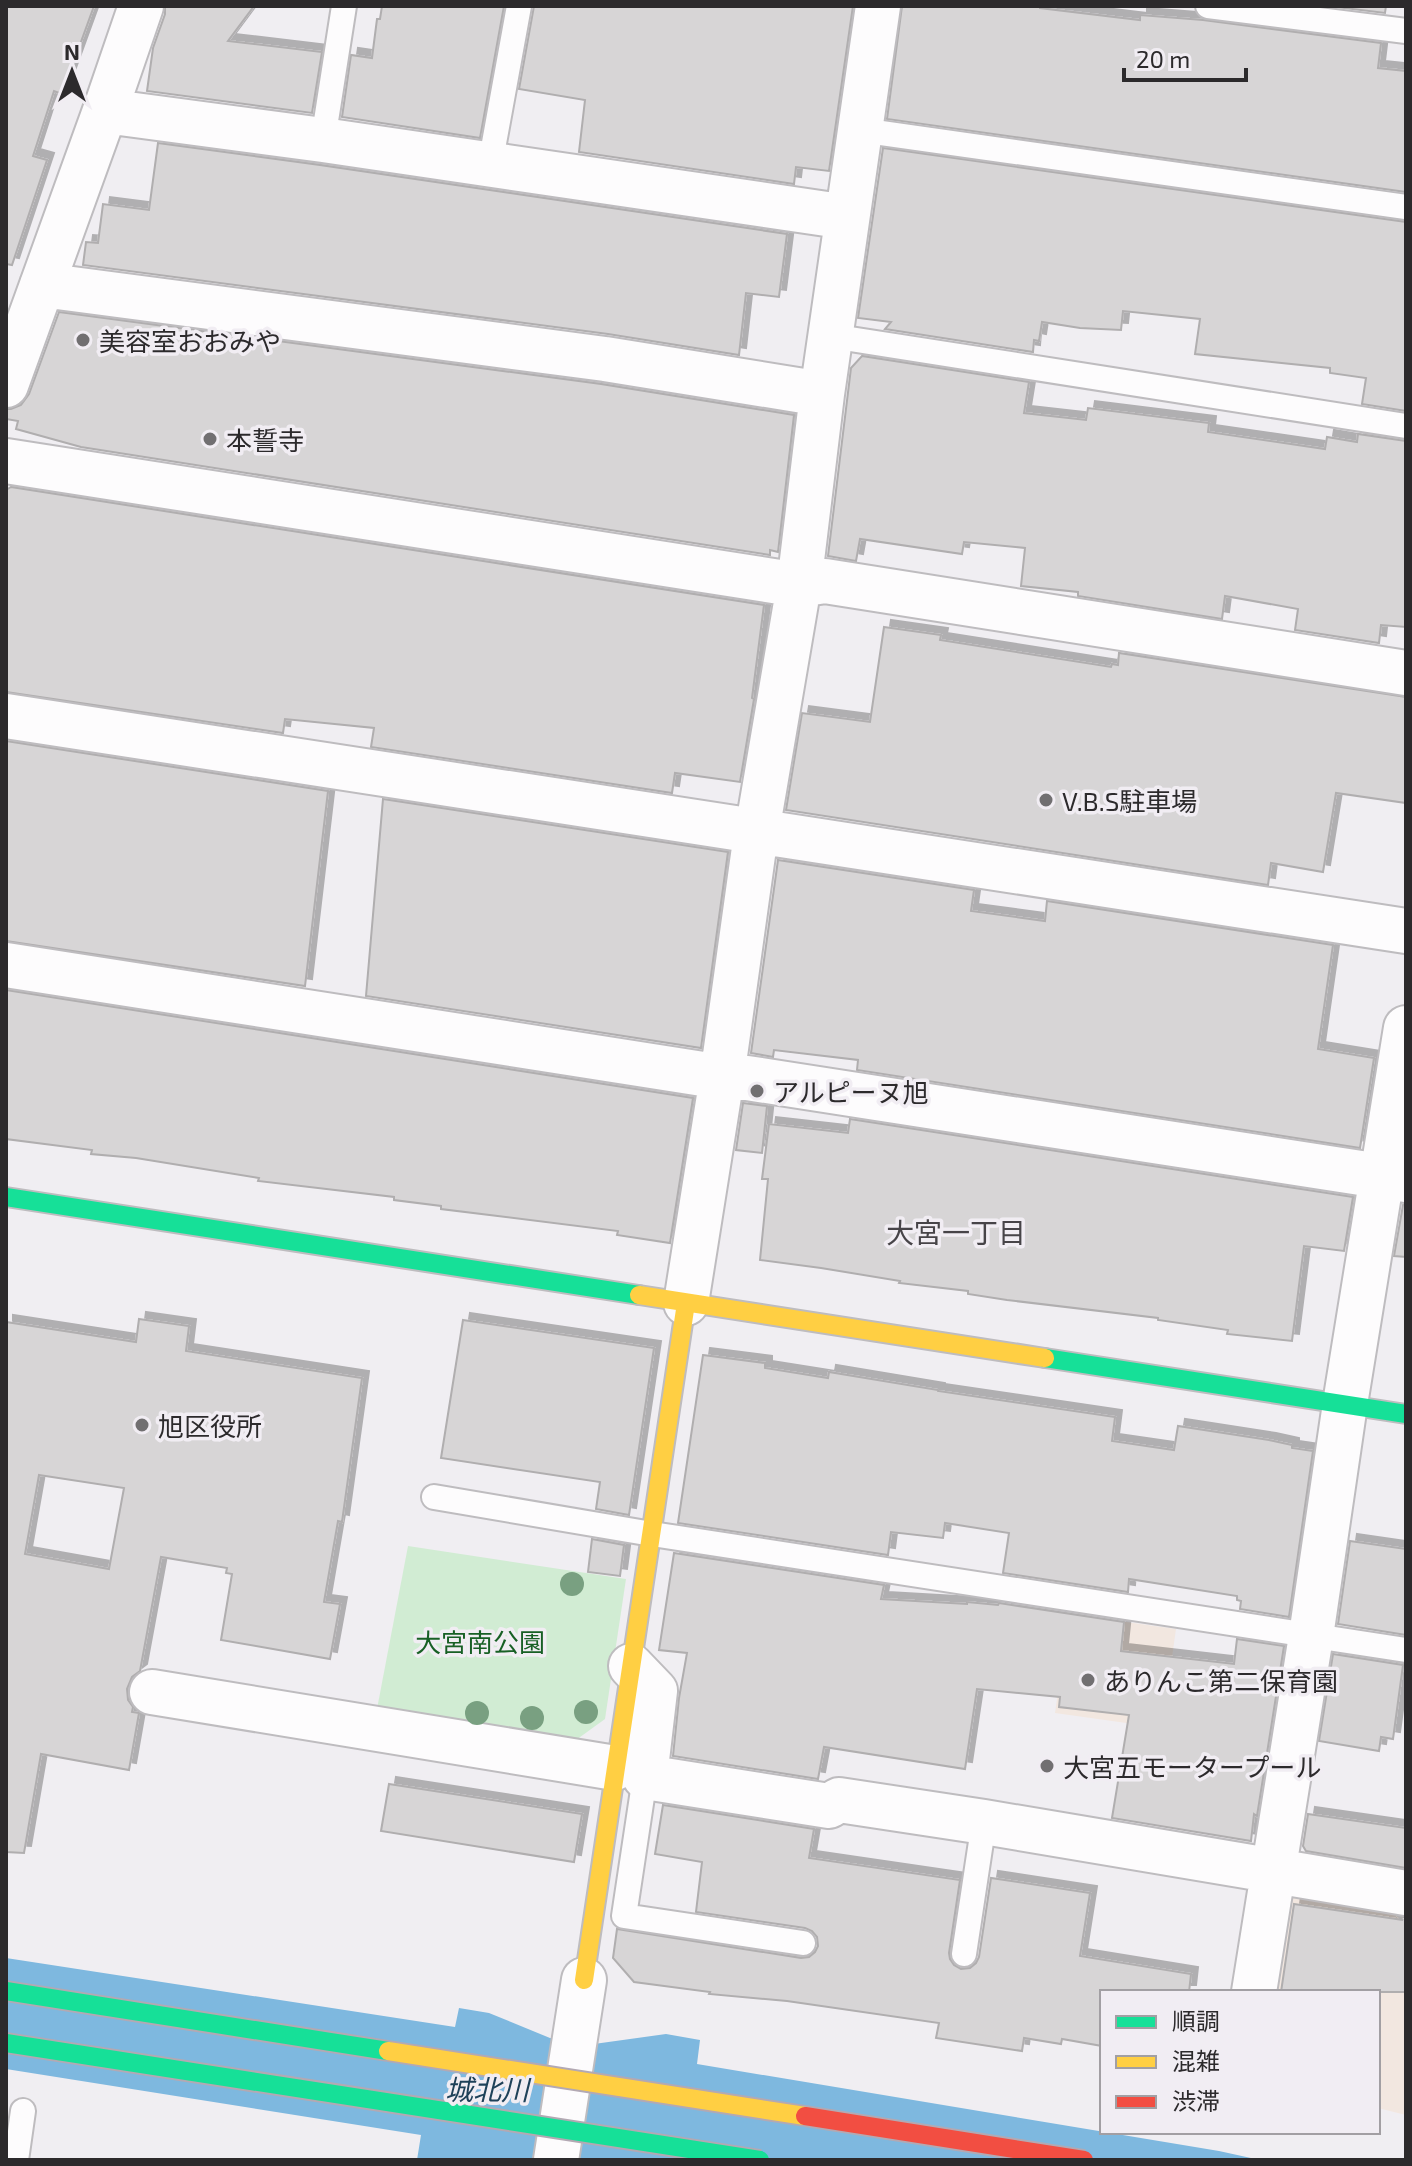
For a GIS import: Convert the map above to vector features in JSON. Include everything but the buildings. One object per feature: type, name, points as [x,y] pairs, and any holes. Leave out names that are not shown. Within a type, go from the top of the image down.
[{"type":"main road","points":[[6,1197],[1406,1414]]},
{"type":"main road","points":[[631,1666],[686,1303]]},
{"type":"main road","points":[[584,1980],[630,1772]]},
{"type":"main road","points":[[6,1991],[1084,2160]]},
{"type":"main road","points":[[6,2043],[760,2160]]},
{"type":"street","points":[[6,385],[141,6]]},
{"type":"street","points":[[686,1303],[757,833],[799,585],[822,394],[878,6]]},
{"type":"street","points":[[105,111],[847,217]]},
{"type":"street","points":[[42,285],[605,359],[822,394]]},
{"type":"street","points":[[6,461],[799,585],[825,581],[1406,673]]},
{"type":"street","points":[[6,716],[1406,931]]},
{"type":"street","points":[[6,965],[1395,1178]]},
{"type":"street","points":[[1254,1990],[1345,1404],[1395,1178],[1406,1028]]},
{"type":"street","points":[[630,1772],[655,1691],[631,1666]]},
{"type":"street","points":[[152,1692],[829,1806],[839,1800],[1406,1893]]},
{"type":"street","points":[[556,2160],[584,1980]]},
{"type":"lane","points":[[323,140],[344,6]]},
{"type":"lane","points":[[490,165],[519,6]]},
{"type":"lane","points":[[1208,6],[1406,31]]},
{"type":"lane","points":[[860,130],[1406,207]]},
{"type":"lane","points":[[831,336],[1406,426]]},
{"type":"lane","points":[[434,1497],[652,1534],[1406,1650]]},
{"type":"lane","points":[[630,1772],[624,1916],[803,1943]]},
{"type":"lane","points":[[964,1954],[984,1822]]},
{"type":"lane","points":[[16,2160],[23,2111]]},
{"type":"shaded area","points":[[1069,1614],[1176,1629],[1162,1728],[1055,1713]]},
{"type":"shaded area","points":[[1289,1888],[1406,1907],[1406,2115],[1380,2108],[1380,1990],[1273,1990]]},
{"type":"green space","name":"大宮南公園","points":[[408,1546],[626,1579],[605,1719],[576,1740],[377,1709]]},
{"type":"water","name":"城北川","points":[[6,1958],[455,2027],[459,2008],[489,2013],[550,2038],[594,2044],[666,2034],[700,2040],[697,2064],[1260,2160],[417,2160],[421,2135],[6,2069]]},
{"type":"traffic: fast","points":[[6,1197],[639,1295]]},
{"type":"traffic: fast","points":[[1045,1358],[1406,1414]]},
{"type":"traffic: fast","points":[[6,1991],[388,2051]]},
{"type":"traffic: fast","points":[[6,2043],[760,2160]]},
{"type":"traffic: slow","points":[[639,1295],[1045,1358]]},
{"type":"traffic: slow","points":[[584,1980],[686,1303]]},
{"type":"traffic: slow","points":[[388,2051],[805,2116]]},
{"type":"traffic: jam","points":[[805,2116],[1084,2160]]},
{"type":"place","name":"美容室おおみや","points":[[83,340]]},
{"type":"place","name":"本誓寺","points":[[210,439]]},
{"type":"place","name":"V.B.S駐車場","points":[[1046,800]]},
{"type":"place","name":"アルピーヌ旭","points":[[757,1091]]},
{"type":"place","name":"旭区役所","points":[[142,1425]]},
{"type":"place","name":"ありんこ第二保育園","points":[[1088,1680]]},
{"type":"place","name":"大宮五モータープール","points":[[1047,1766]]},
{"type":"district","name":"大宮一丁目","points":[[956,1232]]}]
